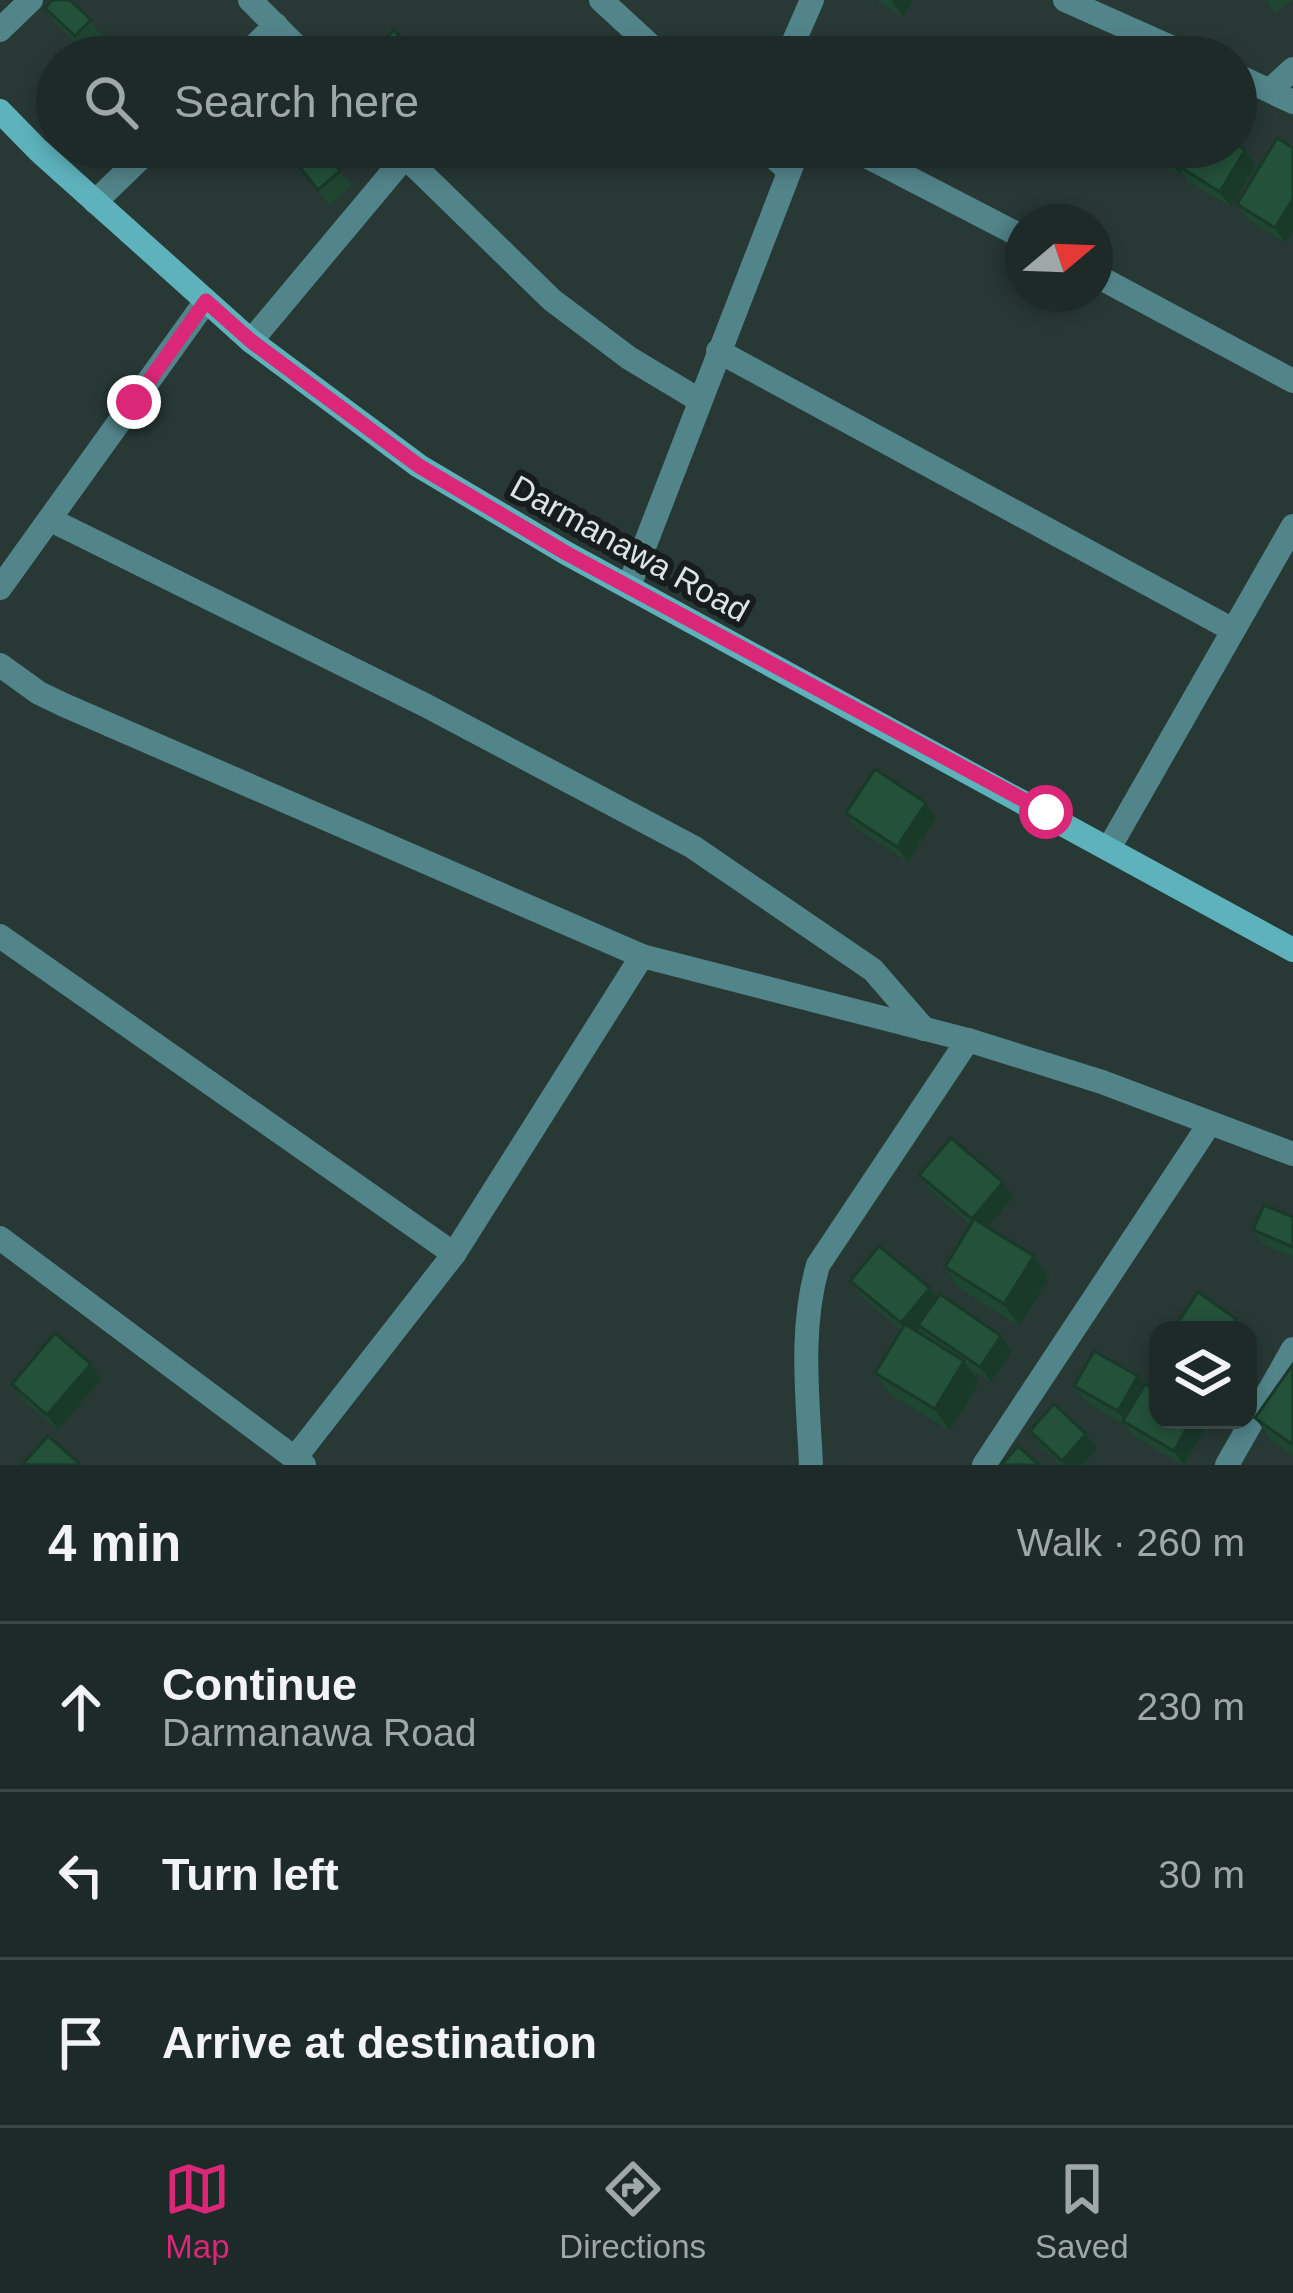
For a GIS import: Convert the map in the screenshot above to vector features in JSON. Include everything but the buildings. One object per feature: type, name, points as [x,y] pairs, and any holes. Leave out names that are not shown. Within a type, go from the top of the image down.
[{"type":"street","points":[[0,30],[31,0]]},
{"type":"street","points":[[250,0],[287,36]]},
{"type":"street","points":[[601,0],[641,36]]},
{"type":"street","points":[[796,36],[812,0]]},
{"type":"street","points":[[1065,0],[1146,36]]},
{"type":"street","points":[[265,36],[276,25]]},
{"type":"street","points":[[1282,96],[1293,69]]},
{"type":"street","name":"Darmanawa Road","points":[[0,111],[36,145]]},
{"type":"street","name":"Darmanawa Road","points":[[60,168],[251,341],[419,466],[1293,950]]},
{"type":"street","points":[[95,202],[130,168]]},
{"type":"street","points":[[251,341],[387,168]]},
{"type":"street","points":[[416,168],[552,300],[629,358],[699,400]]},
{"type":"street","points":[[629,586],[790,168]]},
{"type":"street","points":[[889,168],[1005,228]]},
{"type":"street","points":[[1113,285],[1293,381]]},
{"type":"street","points":[[0,588],[206,301]]},
{"type":"street","points":[[718,351],[1233,630]]},
{"type":"street","points":[[51,520],[425,704],[693,847],[873,970],[924,1029]]},
{"type":"street","points":[[1109,848],[1293,526]]},
{"type":"street","points":[[0,665],[51,699],[642,956],[968,1040],[1102,1082],[1293,1154]]},
{"type":"street","points":[[0,936],[454,1255]]},
{"type":"street","points":[[0,1238],[300,1462],[454,1255],[642,956]]},
{"type":"street","points":[[811,1465],[806,1346],[810,1293],[818,1265],[968,1040]]},
{"type":"street","points":[[984,1465],[1210,1123]]},
{"type":"street","points":[[1227,1465],[1293,1349]]},
{"type":"route","points":[[134,402],[206,301],[251,341],[419,466],[566,553],[1046,812]]}]
